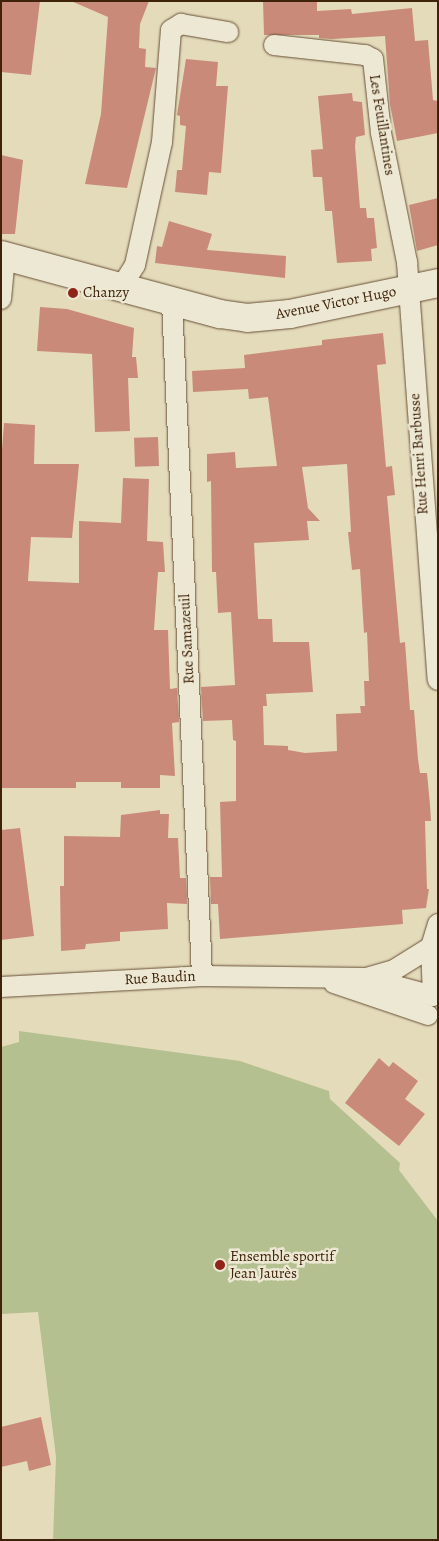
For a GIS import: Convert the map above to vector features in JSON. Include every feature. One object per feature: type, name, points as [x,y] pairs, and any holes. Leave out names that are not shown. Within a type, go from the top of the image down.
[{"type":"street","points":[[120,289],[135,265],[162,142],[171,30],[181,24],[228,32]]},
{"type":"street","name":"Les Feuillantines","points":[[274,45],[365,56],[373,59],[381,133],[407,262],[408,289]]},
{"type":"street","points":[[1,299],[3,256]]},
{"type":"street","name":"Avenue Victor Hugo","points":[[3,256],[120,289],[220,314],[261,317],[290,314],[438,283]]},
{"type":"street","name":"Rue Henri Barbusse","points":[[408,289],[438,680]]},
{"type":"street","name":"Rue Samazeuil","points":[[172,302],[202,976]]},
{"type":"street","points":[[434,1008],[431,947],[438,924]]},
{"type":"street","points":[[366,978],[394,970],[431,947]]},
{"type":"street","name":"Rue Baudin","points":[[1,987],[202,976],[366,978],[434,1008]]},
{"type":"street","name":"Rue Baudin","points":[[318,978],[434,1008]]},
{"type":"green space","name":"Ensemble sportif Jean Jaurès","points":[[19,1031],[240,1061],[329,1091],[330,1099],[400,1163],[399,1170],[438,1221],[438,1540],[53,1540],[56,1457],[38,1312],[2,1314],[1,1309],[1,1047],[19,1042]]},
{"type":"building","points":[[1,1],[40,1],[31,75],[1,72]]},
{"type":"building","points":[[71,1],[149,1],[140,24],[139,48],[146,49],[145,67],[156,68],[127,188],[85,184],[101,114],[108,17]]},
{"type":"building","points":[[263,1],[317,1],[317,11],[351,9],[352,14],[412,8],[415,41],[428,40],[433,100],[438,101],[438,133],[397,141],[390,104],[385,36],[332,39],[319,38],[319,35],[264,35]]},
{"type":"building","points":[[186,59],[218,62],[216,86],[228,86],[221,173],[209,172],[207,195],[175,192],[177,170],[182,170],[186,126],[180,125],[180,116],[177,115]]},
{"type":"building","points":[[352,93],[353,101],[362,102],[365,135],[356,137],[355,146],[360,208],[366,208],[367,218],[374,218],[377,248],[371,249],[372,261],[337,263],[332,211],[325,211],[322,177],[313,177],[311,150],[323,149],[318,96]]},
{"type":"building","points":[[1,155],[23,160],[15,234],[1,234]]},
{"type":"building","points":[[438,198],[438,245],[417,251],[409,205]]},
{"type":"building","points":[[169,221],[212,234],[207,250],[286,256],[285,278],[155,263],[157,246],[162,247]]},
{"type":"building","points":[[40,307],[67,309],[134,328],[132,357],[136,357],[138,378],[128,378],[130,431],[95,432],[92,354],[37,351]]},
{"type":"building","points":[[383,333],[386,364],[377,365],[386,467],[392,466],[395,495],[387,496],[400,643],[405,642],[410,710],[414,710],[420,773],[427,773],[430,805],[431,821],[425,821],[427,889],[429,889],[426,908],[402,910],[403,924],[220,939],[218,904],[211,904],[210,877],[222,877],[220,802],[236,801],[236,741],[233,740],[232,720],[203,721],[201,687],[235,685],[231,612],[218,613],[216,572],[212,572],[211,481],[207,482],[207,454],[235,452],[236,468],[277,466],[268,397],[249,399],[248,389],[193,392],[192,371],[245,368],[244,355],[322,345],[322,340]],"holes":[[[347,464],[351,532],[348,532],[352,570],[360,569],[364,633],[367,632],[369,681],[364,681],[365,706],[360,706],[361,713],[336,714],[337,751],[305,753],[288,750],[288,746],[264,745],[263,706],[267,706],[266,694],[313,692],[309,642],[273,642],[272,619],[258,619],[254,543],[309,540],[307,521],[320,521],[308,508],[302,467]]]},
{"type":"building","points":[[4,423],[35,425],[34,464],[79,464],[72,538],[31,537],[28,581],[79,583],[79,521],[121,523],[123,478],[149,479],[147,541],[163,542],[165,572],[158,572],[154,630],[168,630],[170,689],[177,688],[179,722],[172,723],[175,776],[160,775],[160,788],[121,788],[121,782],[76,782],[76,788],[1,788],[1,463]]},
{"type":"building","points":[[158,437],[159,466],[135,467],[134,438]]},
{"type":"building","points":[[160,810],[160,814],[169,814],[168,838],[178,838],[180,878],[186,878],[187,904],[167,903],[168,929],[120,932],[120,941],[86,944],[85,949],[61,951],[60,886],[64,886],[64,836],[120,837],[121,815]]},
{"type":"building","points":[[20,828],[34,936],[1,940],[1,830]]},
{"type":"building","points":[[379,1058],[389,1067],[393,1062],[418,1081],[405,1099],[425,1114],[399,1146],[345,1103]]},
{"type":"building","points":[[41,1417],[51,1465],[29,1471],[27,1461],[1,1467],[1,1427]]},
{"type":"place","name":"Chanzy","points":[[73,293]]},
{"type":"place","name":"Ensemble sportif Jean Jaurès","points":[[220,1265]]}]
